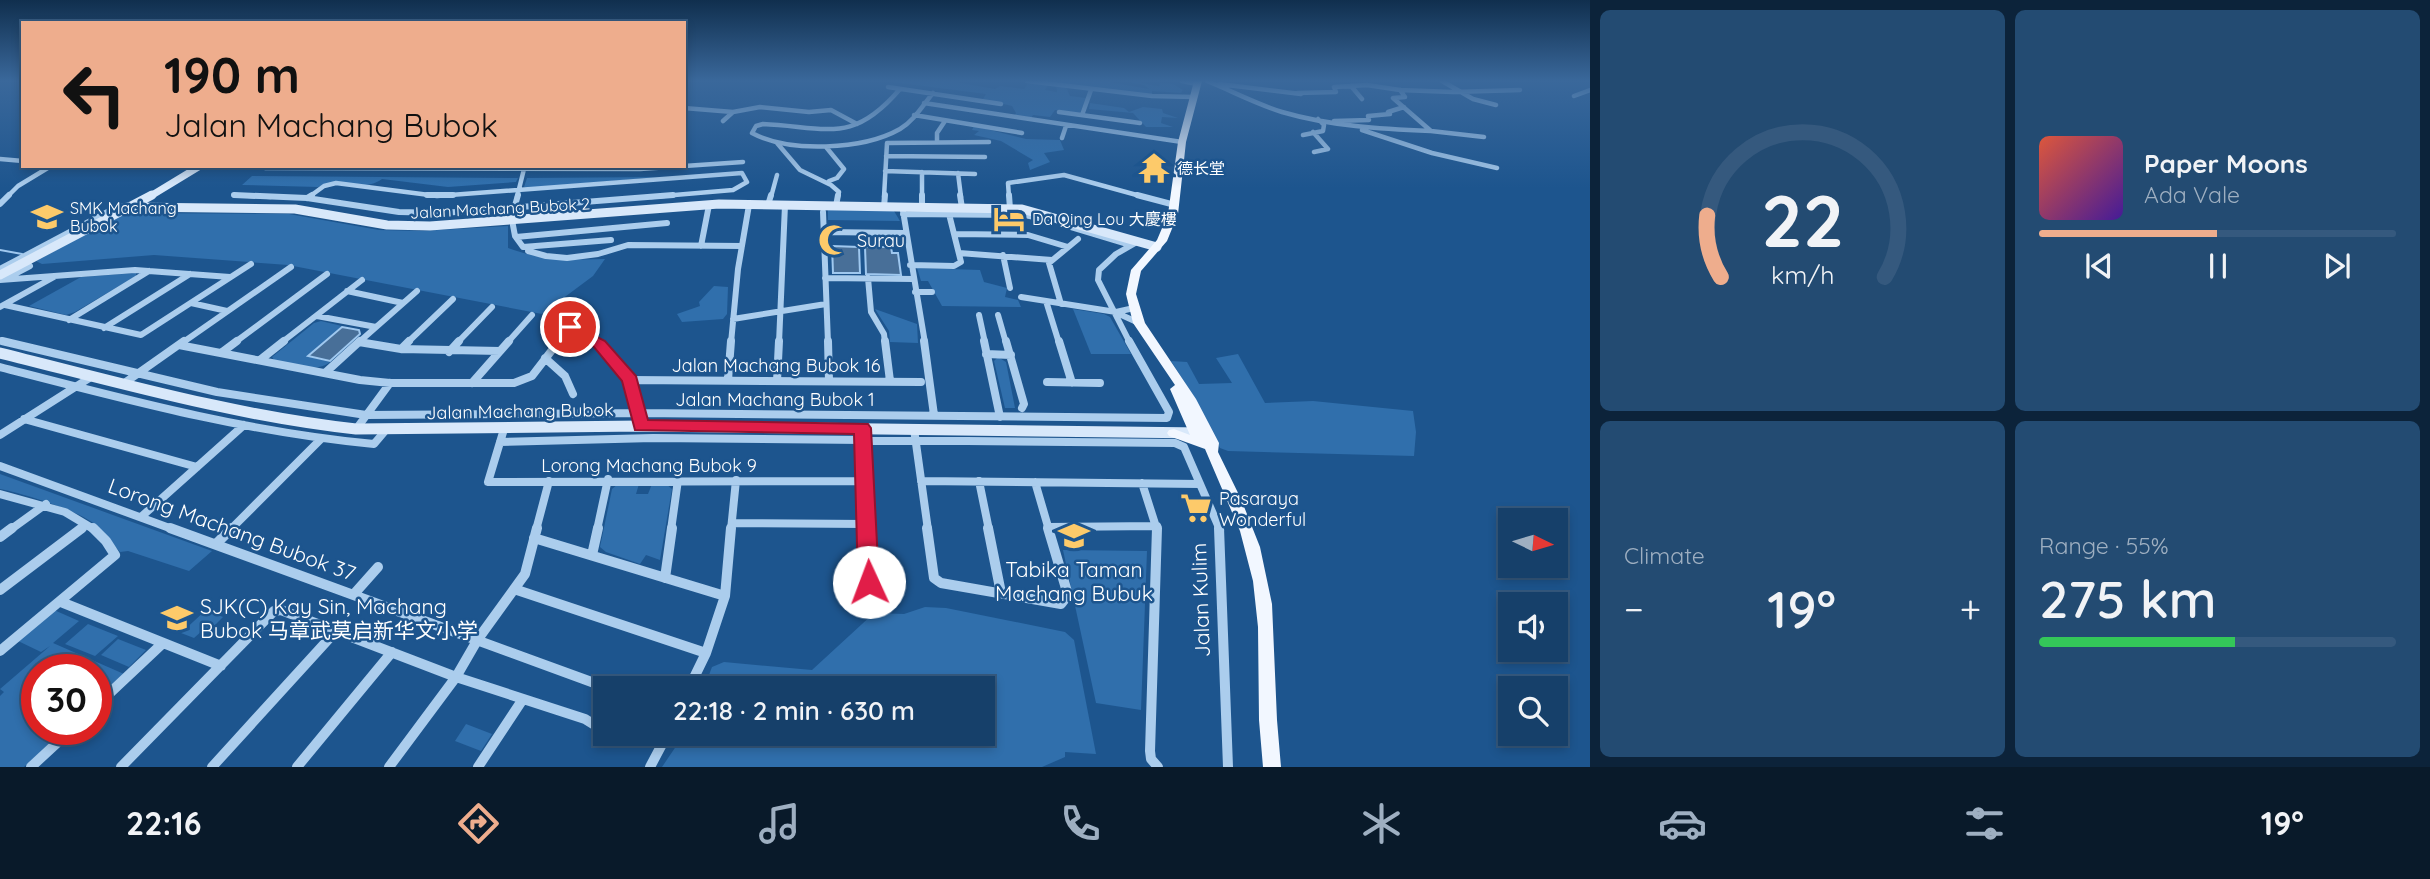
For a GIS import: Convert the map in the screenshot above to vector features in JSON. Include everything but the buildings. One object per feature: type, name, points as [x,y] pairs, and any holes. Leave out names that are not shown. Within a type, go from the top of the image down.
[{"type":"main road","points":[[1187,117],[1175,205],[1165,236],[1136,270],[1130,285],[1139,323],[1190,399],[1202,436]]},
{"type":"main road","points":[[1,279],[12,266],[130,207],[197,168]]},
{"type":"main road","name":"Jalan Machang Bubok 2","points":[[130,207],[291,212],[391,228],[428,229],[700,208],[709,205],[884,207],[903,210],[1010,209],[1037,212],[1134,243],[1157,247]]},
{"type":"main road","name":"Jalan Machang Bubok","points":[[0,353],[92,377],[127,382],[310,424],[385,431],[641,426],[798,428],[863,434],[915,435],[1057,426],[1172,430]]},
{"type":"main road","points":[[1174,375],[1187,412],[1202,436],[1246,527],[1262,582],[1266,629],[1267,723],[1272,767]]},
{"type":"main road","points":[[1172,430],[1181,424],[1187,412]]},
{"type":"main road","name":"Jalan Machang Bubok","points":[[1057,426],[1147,438],[1172,430]]},
{"type":"main road","points":[[1172,430],[1202,436]]},
{"type":"street","points":[[723,121],[728,117]]},
{"type":"street","points":[[844,117],[857,124]]},
{"type":"street","points":[[874,117],[857,124],[820,129],[763,124],[756,126],[752,133],[777,143],[826,146],[857,144],[884,137],[903,127],[913,117]]},
{"type":"street","points":[[919,117],[1021,135],[1028,121]]},
{"type":"street","points":[[1004,117],[1182,142]]},
{"type":"street","points":[[1093,117],[1140,123]]},
{"type":"street","points":[[1308,117],[1352,127],[1432,153],[1496,167]]},
{"type":"street","points":[[1326,121],[1369,121],[1368,117]]},
{"type":"street","points":[[1415,117],[1431,131]]},
{"type":"street","points":[[1098,130],[1101,118]]},
{"type":"street","points":[[1303,135],[1324,131],[1324,125],[1317,119]]},
{"type":"street","points":[[937,141],[937,133],[946,121]]},
{"type":"street","points":[[1062,138],[1066,126]]},
{"type":"street","points":[[1352,127],[1483,137]]},
{"type":"street","points":[[1313,132],[1328,149],[1314,152]]},
{"type":"street","points":[[884,207],[887,143],[989,142]]},
{"type":"street","points":[[777,143],[804,173],[829,181],[839,192],[836,206]]},
{"type":"street","points":[[826,146],[844,169],[837,178],[829,181]]},
{"type":"street","points":[[886,156],[985,157]]},
{"type":"street","points":[[0,159],[21,160]]},
{"type":"street","points":[[686,166],[743,162]]},
{"type":"street","points":[[0,204],[18,186],[48,168]]},
{"type":"street","points":[[265,168],[655,168]]},
{"type":"street","points":[[514,209],[524,169]]},
{"type":"street","points":[[885,171],[975,174]]},
{"type":"street","points":[[922,172],[922,204]]},
{"type":"street","points":[[234,195],[307,198],[399,212],[443,213],[739,189],[747,183],[742,173],[437,196],[336,183],[324,186],[307,198]]},
{"type":"street","points":[[958,173],[962,208]]},
{"type":"street","points":[[768,205],[778,175]]},
{"type":"street","points":[[1010,209],[1008,186],[1012,182],[1064,175],[1175,205]]},
{"type":"street","points":[[701,246],[709,205]]},
{"type":"street","points":[[728,380],[733,319],[749,205]]},
{"type":"street","points":[[777,381],[785,205]]},
{"type":"street","points":[[903,210],[929,370],[933,415]]},
{"type":"street","name":"Jalan Machang Bubok 2","points":[[903,210],[1034,216],[1134,243]]},
{"type":"street","points":[[823,212],[829,381]]},
{"type":"street","points":[[911,265],[954,266],[961,262],[949,214]]},
{"type":"street","points":[[512,222],[520,247],[611,240]]},
{"type":"street","points":[[516,237],[667,223]]},
{"type":"street","points":[[824,232],[905,233]]},
{"type":"street","points":[[954,234],[1028,235],[1068,247]]},
{"type":"street","points":[[1061,304],[1049,264],[1078,239]]},
{"type":"street","name":"Jalan Kulim","points":[[1134,243],[1099,270],[1098,280],[1169,412],[1172,430],[1184,447],[1220,531],[1228,767]]},
{"type":"street","points":[[528,250],[561,257],[597,255],[628,245],[742,246]]},
{"type":"street","points":[[959,253],[1052,260]]},
{"type":"street","points":[[1003,255],[1010,288]]},
{"type":"street","points":[[3,306],[141,335],[251,264]]},
{"type":"street","points":[[0,269],[12,266]]},
{"type":"street","points":[[1,279],[30,266]]},
{"type":"street","points":[[127,382],[291,267]]},
{"type":"street","points":[[1,279],[149,271],[231,277]]},
{"type":"street","points":[[69,320],[149,271]]},
{"type":"street","points":[[104,328],[190,274]]},
{"type":"street","points":[[221,353],[327,274]]},
{"type":"street","points":[[3,306],[56,276]]},
{"type":"street","points":[[825,278],[913,279]]},
{"type":"street","points":[[868,278],[871,312],[884,334],[890,381]]},
{"type":"street","points":[[260,360],[362,280]]},
{"type":"street","points":[[348,291],[403,303]]},
{"type":"street","points":[[325,373],[417,291]]},
{"type":"street","points":[[915,292],[932,292]]},
{"type":"street","points":[[1021,297],[1114,312],[1139,323]]},
{"type":"street","points":[[401,349],[453,299]]},
{"type":"street","points":[[1046,302],[1072,383]]},
{"type":"street","points":[[191,303],[227,311]]},
{"type":"street","points":[[733,319],[826,304]]},
{"type":"street","points":[[449,352],[492,307]]},
{"type":"street","points":[[1114,312],[1134,309]]},
{"type":"street","points":[[546,314],[600,344],[630,380],[641,426]]},
{"type":"street","points":[[472,383],[533,315]]},
{"type":"street","points":[[979,315],[1000,416]]},
{"type":"street","points":[[998,315],[1024,404],[1022,408]]},
{"type":"street","points":[[317,316],[376,327]]},
{"type":"street","points":[[179,345],[390,383],[520,382],[531,376],[570,327]]},
{"type":"street","points":[[0,341],[138,374]]},
{"type":"street","points":[[359,342],[401,349],[500,351]]},
{"type":"street","points":[[986,354],[1010,355]]},
{"type":"street","points":[[545,358],[565,376],[573,394]]},
{"type":"street","points":[[0,367],[76,387],[320,440],[374,444],[385,431]]},
{"type":"street","name":"Jalan Machang Bubok 1","points":[[138,374],[217,392],[366,415],[639,413],[1000,416],[1057,426]]},
{"type":"street","points":[[0,435],[92,377]]},
{"type":"street","name":"Jalan Machang Bubok 16","points":[[630,380],[922,382]]},
{"type":"street","points":[[356,429],[390,383]]},
{"type":"street","points":[[1047,383],[1100,383]]},
{"type":"street","points":[[798,428],[799,415]]},
{"type":"street","points":[[24,419],[197,467]]},
{"type":"street","points":[[141,517],[244,425]]},
{"type":"street","name":"Lorong Machang Bubok 9","points":[[504,429],[488,482],[608,479],[864,481]]},
{"type":"street","points":[[500,442],[863,434],[869,582]]},
{"type":"street","points":[[1035,482],[1068,595],[1060,604],[941,583],[934,578],[915,435],[1147,438]]},
{"type":"street","points":[[216,544],[320,440]]},
{"type":"street","name":"Lorong Machang Bubok 37","points":[[0,466],[593,682]]},
{"type":"street","points":[[592,555],[608,479]]},
{"type":"street","points":[[665,578],[678,480]]},
{"type":"street","points":[[695,676],[706,653],[725,596],[736,480]]},
{"type":"street","points":[[389,767],[456,677],[478,639],[525,574],[550,481]]},
{"type":"street","points":[[921,481],[1200,484]]},
{"type":"street","points":[[979,481],[1001,593]]},
{"type":"street","points":[[1142,484],[1157,526],[1150,751],[1151,759],[1158,767]]},
{"type":"street","points":[[0,494],[46,504],[94,529],[114,552],[115,558],[3,645]]},
{"type":"street","points":[[0,537],[46,504]]},
{"type":"street","points":[[732,523],[866,524]]},
{"type":"street","points":[[0,590],[86,525]]},
{"type":"street","points":[[1048,527],[1157,526]]},
{"type":"street","points":[[534,538],[725,596]]},
{"type":"street","points":[[354,594],[378,567]]},
{"type":"street","points":[[514,589],[706,653]]},
{"type":"street","points":[[61,602],[221,666]]},
{"type":"street","points":[[121,767],[274,611],[281,610],[456,677],[585,719],[593,724]]},
{"type":"street","points":[[212,767],[336,631]]},
{"type":"street","points":[[112,691],[163,643]]},
{"type":"street","points":[[297,767],[392,652]]},
{"type":"street","points":[[478,767],[523,699]]},
{"type":"street","points":[[31,767],[55,745]]},
{"type":"street","points":[[650,767],[661,746]]},
{"type":"shaded area","points":[[1137,117],[1174,117],[1178,118],[1162,117],[1161,123],[1173,127],[1146,127]]},
{"type":"shaded area","points":[[974,126],[1026,139],[1060,140],[1064,150],[1044,153],[1050,162],[1030,170],[1028,163],[1033,160],[1001,141],[974,135],[979,131],[972,130]]},
{"type":"shaded area","points":[[252,176],[518,178],[516,182],[448,187],[382,179],[367,185],[242,185]]},
{"type":"shaded area","points":[[659,177],[527,188],[524,187],[527,178]]},
{"type":"shaded area","points":[[828,210],[894,211],[900,221],[828,220]]},
{"type":"shaded area","points":[[125,213],[289,214],[379,230],[422,231],[508,226],[508,248],[556,258],[605,259],[593,276],[542,314],[288,265],[154,255],[42,264],[36,261]]},
{"type":"shaded area","points":[[832,246],[859,247],[860,273],[833,273]]},
{"type":"shaded area","points":[[865,247],[891,247],[892,253],[898,253],[901,275],[866,274]]},
{"type":"shaded area","points":[[917,268],[980,270],[984,282],[1007,288],[1005,297],[1018,300],[1021,307],[942,306],[928,281],[921,281]]},
{"type":"shaded area","points":[[136,273],[136,276],[66,315],[29,306],[81,277]]},
{"type":"shaded area","points":[[714,286],[728,287],[727,314],[723,319],[682,322],[677,314],[700,306],[699,302]]},
{"type":"shaded area","points":[[875,309],[917,324],[918,343],[890,342],[889,331]]},
{"type":"shaded area","points":[[1073,309],[1110,317],[1131,354],[1091,354]]},
{"type":"shaded area","points":[[321,321],[342,326],[307,356],[330,362],[311,367],[274,360],[272,357],[314,323]]},
{"type":"shaded area","points":[[342,327],[359,330],[360,334],[330,361],[308,356]]},
{"type":"shaded area","points":[[1238,354],[1265,403],[1313,401],[1413,411],[1416,432],[1414,456],[1228,451],[1220,448],[1194,397],[1171,361],[1187,362],[1199,384],[1232,383],[1216,358]]},
{"type":"shaded area","points":[[998,357],[1006,362],[1015,408],[1005,408],[994,361]]},
{"type":"shaded area","points":[[0,474],[212,551],[189,571],[128,551],[120,552],[98,527],[80,515],[0,489]]},
{"type":"shaded area","points":[[618,484],[639,484],[636,494],[648,494],[652,484],[666,484],[672,489],[660,560],[646,555],[640,564],[606,552],[600,547],[612,489]]},
{"type":"shaded area","points":[[1063,550],[1147,551],[1141,710],[1096,703]]},
{"type":"shaded area","points":[[925,607],[946,608],[1065,632],[1074,640],[1096,754],[1065,752],[1065,757],[1042,767],[662,767],[676,746],[995,746],[995,676],[709,676],[712,667],[724,662],[812,670],[874,613],[904,614]]},
{"type":"shaded area","points":[[54,610],[79,621],[53,643],[78,654],[41,654],[50,646],[41,652],[16,640]]},
{"type":"shaded area","points":[[206,610],[223,617],[208,632],[203,630],[194,638],[181,633]]},
{"type":"shaded area","points":[[88,624],[118,636],[97,654],[90,654],[65,644]]},
{"type":"shaded area","points":[[118,639],[146,650],[129,667],[112,660],[112,654],[102,654]]},
{"type":"shaded area","points":[[112,669],[124,674],[112,685]]},
{"type":"shaded area","points":[[21,671],[21,745],[48,745],[24,767],[0,767],[0,696],[4,692],[0,689]]},
{"type":"shaded area","points":[[466,724],[492,734],[481,751],[455,741]]},
{"type":"waterway","points":[[0,250],[22,254]]},
{"type":"place","name":"德长堂","points":[[1154,168]]},
{"type":"place","name":"SMK Machang Bubok","points":[[47,217]]},
{"type":"place","name":"Da Qing Lou 大慶樓","points":[[1009,219]]},
{"type":"place","name":"Surau","points":[[834,240]]},
{"type":"place","name":"Pasaraya Wonderful","points":[[1196,508]]},
{"type":"place","name":"Tabika Taman Machang Bubuk","points":[[1074,536]]},
{"type":"place","name":"SJK(C) Kay Sin, Machang Bubok 马章武莫启新华文小学","points":[[177,618]]},
{"type":"route","points":[[570,327],[600,344],[630,380],[641,426],[862,428],[869,582]]}]
